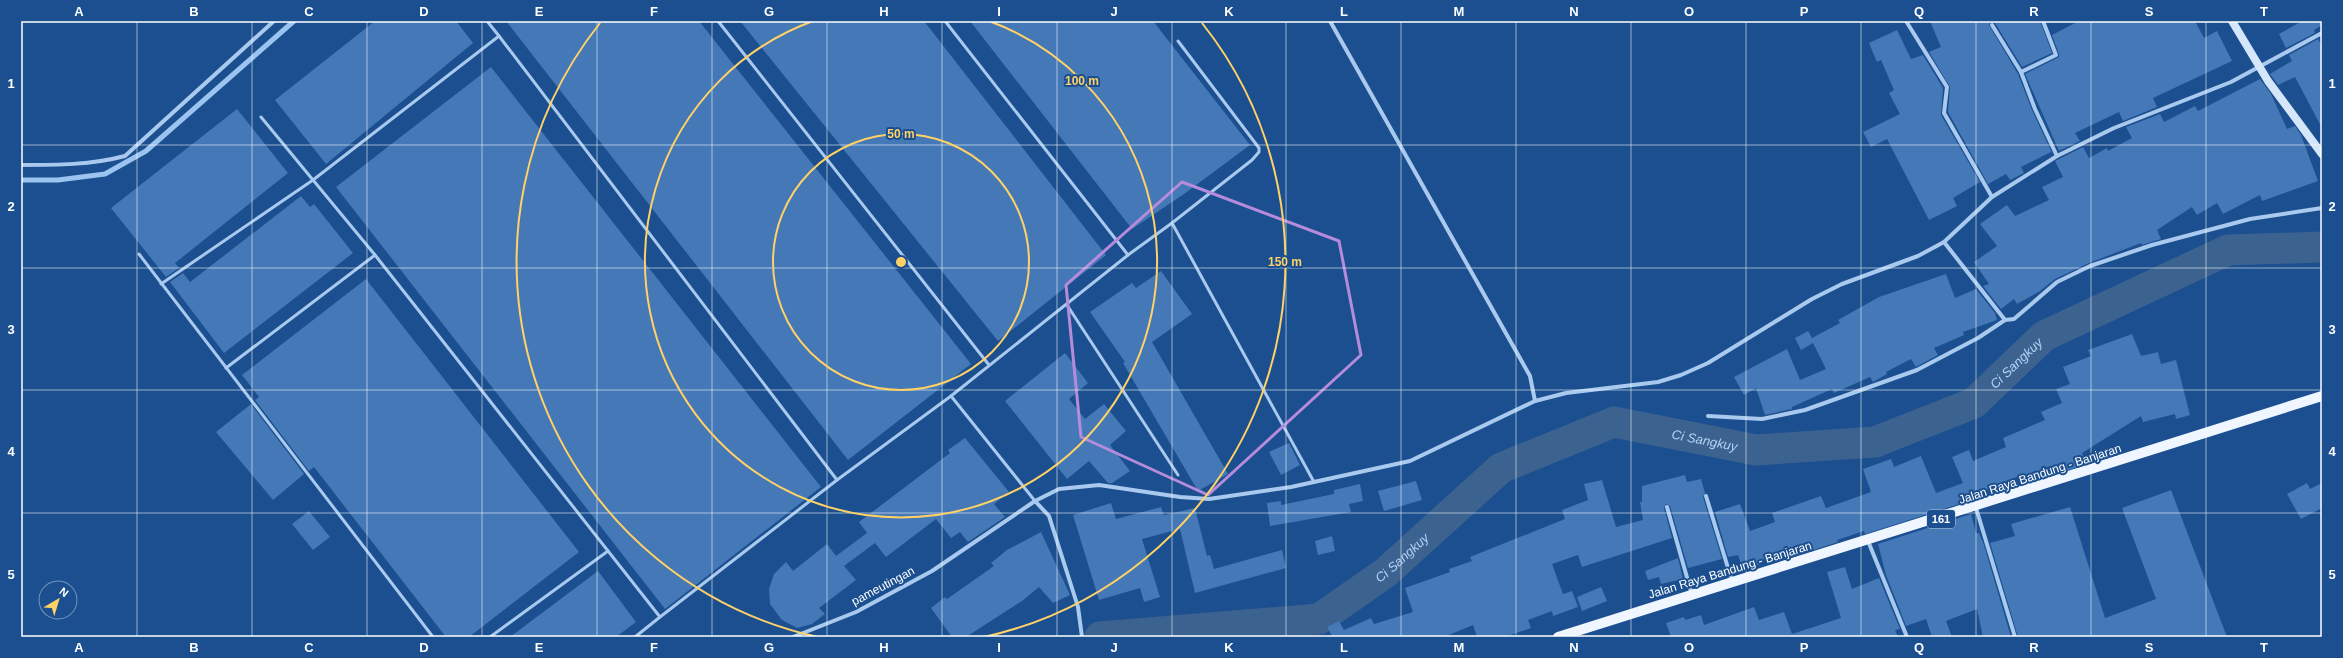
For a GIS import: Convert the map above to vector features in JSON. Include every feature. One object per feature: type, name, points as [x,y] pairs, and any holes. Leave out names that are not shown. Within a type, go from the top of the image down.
[{"type":"main road","name":"Jalan Raya Bandung - Banjaran","points":[[1558,637],[1732,581],[1976,508],[2322,396]]},
{"type":"street","points":[[21,164],[55,165],[103,162],[125,156],[274,21]]},
{"type":"street","points":[[1330,21],[1530,376],[1535,401]]},
{"type":"street","points":[[1906,21],[1947,87],[1944,113],[1992,197]]},
{"type":"street","points":[[2021,72],[2056,55],[2043,21]]},
{"type":"street","points":[[2232,21],[2260,67],[2322,154]]},
{"type":"street","points":[[1992,25],[2021,72],[2035,109],[2057,156]]},
{"type":"street","name":"pameutingan","points":[[793,637],[856,612],[932,571],[978,542],[1036,501],[1059,489],[1099,485],[1180,497],[1209,499],[1314,482],[1376,470],[1410,461],[1535,401],[1566,393],[1658,382],[1681,375],[1708,363],[1818,296],[1842,284],[1918,256],[1944,242],[1992,197],[2057,156],[2114,128],[2231,82],[2322,33]]},
{"type":"street","points":[[1708,416],[1762,419],[1805,410],[1917,370],[1978,338],[2005,320],[2014,319],[2057,282],[2090,266],[2152,246],[2250,218],[2322,208]]},
{"type":"street","points":[[1944,242],[2005,320]]},
{"type":"street","points":[[1706,496],[1732,581]]},
{"type":"street","points":[[1036,501],[1050,516],[1078,607],[1082,637]]},
{"type":"street","points":[[1667,507],[1692,595]]},
{"type":"street","points":[[1976,508],[2015,637]]},
{"type":"street","points":[[1868,541],[1907,637]]},
{"type":"lane","points":[[487,21],[837,480]]},
{"type":"lane","points":[[718,21],[989,365]]},
{"type":"lane","points":[[945,21],[1128,255]]},
{"type":"lane","points":[[161,284],[313,180],[499,36]]},
{"type":"lane","points":[[635,637],[837,480],[951,396],[1068,305],[1128,255],[1172,223],[1252,160],[1259,152],[1259,148],[1178,41]]},
{"type":"lane","points":[[261,117],[375,255],[660,618]]},
{"type":"lane","points":[[1172,223],[1314,482]]},
{"type":"lane","points":[[139,254],[433,637]]},
{"type":"lane","points":[[226,368],[375,255]]},
{"type":"lane","points":[[1068,305],[1178,475]]},
{"type":"lane","points":[[951,396],[1036,501]]},
{"type":"lane","points":[[490,637],[608,551]]},
{"type":"highlighted area","points":[[1182,182],[1339,241],[1361,355],[1208,495],[1081,437],[1066,285]]},
{"type":"building","points":[[375,21],[456,21],[473,43],[326,164],[275,100]]},
{"type":"building","points":[[506,21],[699,21],[971,364],[848,460]]},
{"type":"building","points":[[740,21],[924,21],[1106,255],[998,341]]},
{"type":"building","points":[[970,21],[1153,21],[1250,145],[1184,194],[1132,229]]},
{"type":"building","points":[[1930,21],[2040,21],[2052,53],[2022,67],[1995,23],[1991,22],[1989,25],[2018,74],[2032,110],[2053,155],[2051,152],[2021,167],[2024,173],[2010,180],[2006,174],[1988,184],[1948,112],[1950,87],[1929,52],[1941,47]]},
{"type":"building","points":[[2079,21],[2195,21],[2204,38],[2217,31],[2232,61],[2153,98],[2157,107],[2123,121],[2119,112],[2075,133],[2080,141],[2059,151],[2025,74],[2059,57],[2052,35]]},
{"type":"building","points":[[2302,21],[2322,21],[2322,25],[2314,30],[2315,33],[2286,48],[2279,34]]},
{"type":"building","points":[[1897,30],[1911,59],[1923,55],[1943,88],[1941,115],[1980,182],[1953,198],[1957,206],[1929,220],[1887,139],[1871,147],[1863,132],[1900,114],[1889,93],[1894,90],[1881,60],[1877,62],[1869,43]]},
{"type":"building","points":[[2318,39],[2322,46],[2322,128],[2295,77],[2278,85],[2270,74],[2292,61],[2289,55]]},
{"type":"building","points":[[491,67],[821,487],[665,609],[336,187]]},
{"type":"building","points":[[2260,79],[2271,94],[2287,129],[2295,126],[2301,135],[2318,181],[2262,201],[2260,195],[2223,214],[2217,203],[2197,215],[2192,207],[2157,230],[2161,239],[2142,245],[2141,243],[2089,263],[2055,279],[2040,291],[2017,304],[2014,299],[2001,309],[1983,286],[1989,284],[1974,262],[1997,246],[1980,224],[2007,205],[2015,216],[2049,200],[2042,187],[2063,177],[2055,161],[2083,147],[2089,158],[2107,148],[2108,151],[2132,138],[2126,127],[2160,114],[2164,122],[2195,106],[2198,111]]},
{"type":"building","points":[[237,109],[288,173],[175,263],[179,268],[166,277],[111,208]]},
{"type":"building","points":[[301,196],[310,207],[314,204],[353,253],[224,353],[170,282],[183,273],[190,282]]},
{"type":"building","points":[[1161,271],[1192,314],[1152,342],[1228,474],[1198,491],[1123,363],[1125,362],[1090,312],[1132,283],[1136,288]]},
{"type":"building","points":[[1946,274],[1955,298],[1976,289],[1995,313],[1997,320],[1963,332],[1964,335],[1934,348],[1938,355],[1916,367],[1911,359],[1886,372],[1887,374],[1873,382],[1870,377],[1834,393],[1832,389],[1792,407],[1792,409],[1765,415],[1756,388],[1744,395],[1734,377],[1787,349],[1800,380],[1826,369],[1813,343],[1801,350],[1795,338],[1808,331],[1812,338],[1840,323],[1838,320],[1879,297]]},
{"type":"building","points":[[366,279],[579,552],[469,637],[446,637],[314,467],[309,471],[255,400],[259,397],[242,375]]},
{"type":"building","points":[[2132,334],[2141,356],[2158,352],[2161,364],[2176,360],[2190,415],[2176,419],[2175,414],[2143,422],[2141,416],[2082,453],[2087,464],[2023,485],[2019,476],[1986,490],[1988,495],[1865,534],[1864,531],[1837,540],[1838,542],[1798,555],[1797,551],[1787,555],[1786,552],[1760,561],[1761,564],[1743,570],[1738,555],[1728,557],[1715,512],[1740,504],[1750,531],[1775,522],[1772,513],[1821,496],[1826,508],[1871,492],[1863,469],[1891,459],[1894,467],[1921,456],[1936,493],[1963,483],[1952,457],[1969,450],[1973,461],[2006,447],[2003,438],[2045,420],[2041,412],[2062,403],[2056,389],[2070,384],[2063,367],[2091,356],[2088,350]]},
{"type":"building","points":[[1065,353],[1088,383],[1069,399],[1085,419],[1104,404],[1126,431],[1110,445],[1130,471],[1112,483],[1108,483],[1089,461],[1067,479],[1005,401]]},
{"type":"building","points":[[251,404],[304,474],[273,500],[216,432]]},
{"type":"building","points":[[965,438],[1009,492],[994,504],[1005,517],[968,542],[960,532],[951,538],[936,519],[886,557],[875,543],[844,566],[856,580],[819,608],[825,614],[812,624],[797,628],[782,620],[770,604],[769,589],[774,574],[786,562],[793,571],[827,544],[836,556],[867,533],[859,522],[950,453],[948,450]]},
{"type":"building","points":[[1289,443],[1300,465],[1281,475],[1269,452]]},
{"type":"building","points":[[1685,475],[1687,482],[1701,479],[1705,493],[1703,497],[1722,559],[1688,568],[1670,506],[1666,504],[1664,508],[1672,538],[1582,567],[1578,555],[1552,564],[1563,594],[1572,591],[1578,607],[1553,616],[1552,611],[1528,620],[1531,628],[1505,637],[1477,637],[1473,625],[1444,637],[1330,637],[1332,636],[1327,627],[1339,621],[1344,630],[1371,618],[1374,624],[1413,612],[1405,588],[1450,572],[1449,569],[1472,561],[1470,557],[1565,519],[1562,510],[1588,500],[1584,484],[1602,480],[1616,527],[1643,520],[1640,502],[1642,502],[1642,486]]},
{"type":"building","points":[[1416,481],[1422,500],[1384,511],[1378,491]]},
{"type":"building","points":[[2307,483],[2310,489],[2322,483],[2322,508],[2301,519],[2287,494]]},
{"type":"building","points":[[1360,484],[1363,501],[1349,504],[1351,512],[1270,526],[1267,503],[1281,501],[1281,505],[1334,494],[1334,490]]},
{"type":"building","points":[[2171,490],[2227,637],[2018,637],[1990,543],[2015,536],[2011,524],[2070,507],[2105,618],[2156,599],[2122,508]]},
{"type":"building","points":[[1111,503],[1116,519],[1161,507],[1164,515],[1195,508],[1207,556],[1210,555],[1214,569],[1282,550],[1286,568],[1195,593],[1180,529],[1142,539],[1160,597],[1144,602],[1140,588],[1099,600],[1073,515]]},
{"type":"building","points":[[309,511],[330,537],[313,550],[292,524]]},
{"type":"building","points":[[1971,514],[1976,533],[1979,533],[1984,545],[2011,637],[1983,637],[1977,609],[1946,621],[1952,637],[1932,637],[1926,619],[1906,626],[1886,575],[1878,544]]},
{"type":"building","points":[[1041,532],[1070,595],[1053,603],[1039,587],[1022,601],[966,637],[952,637],[931,608],[945,597],[947,599],[994,566],[991,563],[1007,550]]},
{"type":"building","points":[[1332,536],[1335,551],[1318,555],[1315,541]]},
{"type":"building","points":[[1678,558],[1683,579],[1661,584],[1659,577],[1648,580],[1645,571]]},
{"type":"building","points":[[1845,567],[1852,589],[1879,578],[1900,629],[1895,630],[1898,637],[1671,637],[1666,623],[1684,617],[1685,620],[1701,615],[1704,625],[1754,607],[1759,620],[1784,612],[1792,634],[1841,618],[1827,572]]},
{"type":"building","points":[[598,571],[636,622],[616,637],[510,637]]},
{"type":"building","points":[[1601,587],[1607,601],[1582,611],[1577,597]]},
{"type":"waterway","points":[[21,180],[58,180],[105,174],[146,151],[294,21]]},
{"type":"waterway","name":"Ci Sangkuy","points":[[1100,637],[1319,619],[1385,573],[1501,468],[1614,422],[1756,450],[1875,442],[1974,403],[2044,336],[2228,250],[2322,247]]}]
